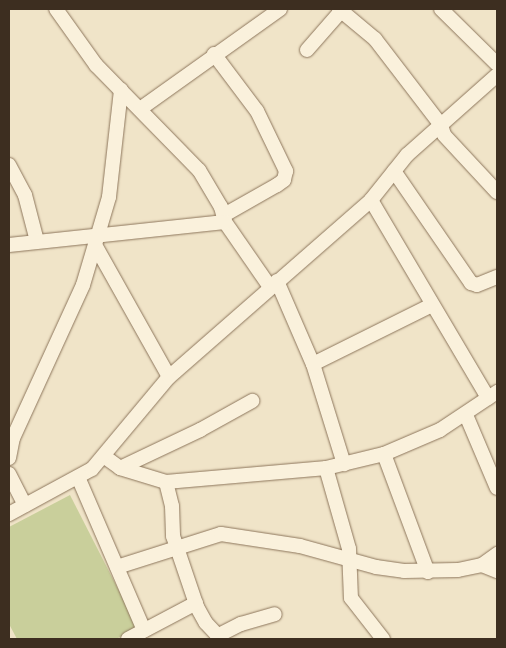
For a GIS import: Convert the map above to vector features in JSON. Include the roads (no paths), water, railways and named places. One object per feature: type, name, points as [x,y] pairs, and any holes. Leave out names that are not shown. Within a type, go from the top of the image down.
[{"type":"street","points":[[56,9],[96,65],[195,165],[224,218],[274,284],[313,364],[344,464]]},
{"type":"street","points":[[140,109],[214,54],[280,9]]},
{"type":"street","points":[[441,9],[497,64]]},
{"type":"street","points":[[307,50],[340,10],[375,39],[441,124],[444,135],[497,192]]},
{"type":"street","points":[[9,245],[37,241],[96,241],[224,218],[284,180],[286,171],[257,111],[214,54]]},
{"type":"street","points":[[9,514],[78,477],[105,457],[121,431],[169,377],[371,200],[407,155],[497,75]]},
{"type":"street","points":[[9,458],[13,438],[83,285],[108,197],[121,90]]},
{"type":"street","points":[[9,165],[25,195],[37,241]]},
{"type":"street","points":[[394,171],[471,283],[477,285],[497,277]]},
{"type":"street","points":[[105,457],[120,468],[166,482],[326,468],[384,454],[440,430],[466,415],[493,395],[432,305],[371,200]]},
{"type":"street","points":[[96,241],[169,377]]},
{"type":"street","points":[[313,364],[432,305]]},
{"type":"street","points":[[120,468],[200,430],[252,401]]},
{"type":"street","points":[[466,415],[497,488]]},
{"type":"street","points":[[384,454],[428,572]]},
{"type":"street","points":[[326,468],[351,561],[350,598],[383,639]]},
{"type":"street","points":[[9,474],[26,505]]},
{"type":"street","points":[[78,477],[144,630]]},
{"type":"street","points":[[166,482],[178,548],[196,604],[206,623],[219,637],[241,624],[275,614]]},
{"type":"street","points":[[117,567],[204,538],[230,534],[332,553],[376,568],[428,572],[482,565],[497,554]]},
{"type":"street","points":[[482,565],[497,571]]},
{"type":"street","points":[[128,639],[196,604]]}]
